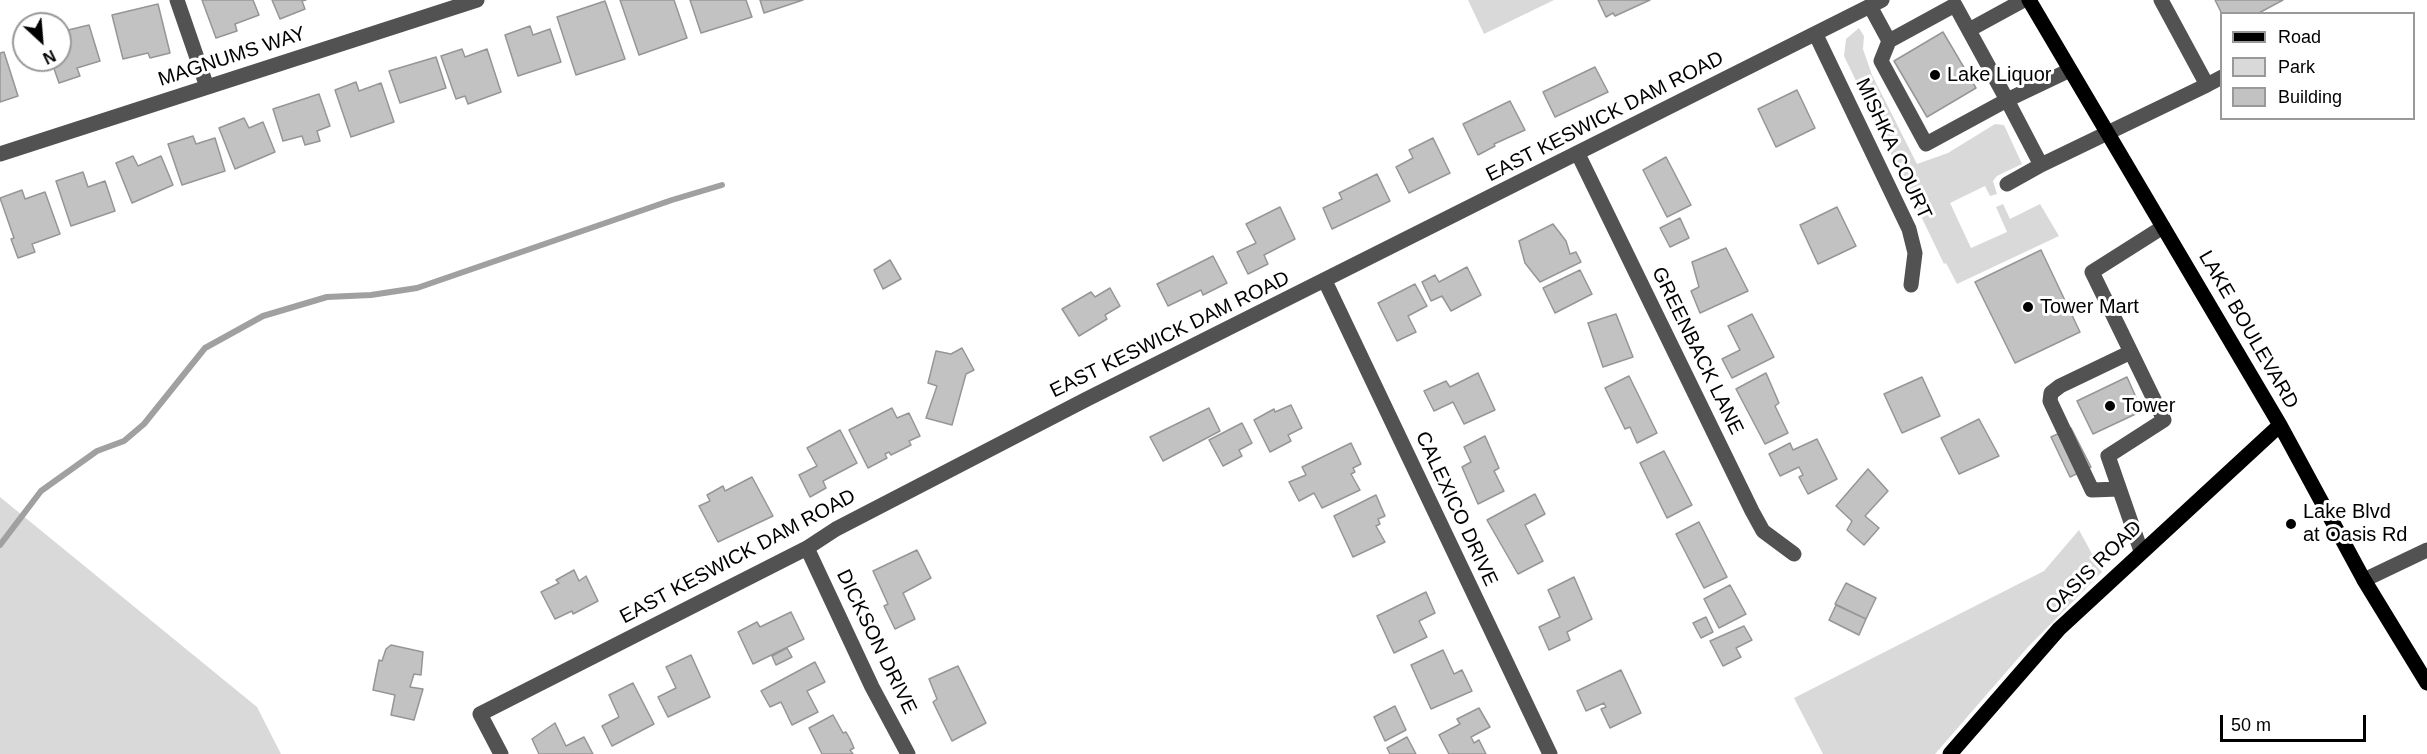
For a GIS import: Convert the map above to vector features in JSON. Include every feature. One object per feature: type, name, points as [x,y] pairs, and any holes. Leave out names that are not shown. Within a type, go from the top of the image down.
[{"type":"main road","name":"LAKE BOULEVARD","points":[[2029,0],[2280,425],[2364,580],[2427,683]]},
{"type":"main road","name":"OASIS ROAD","points":[[1950,754],[2059,629],[2280,425]]},
{"type":"street","points":[[177,0],[207,87]]},
{"type":"street","name":"MAGNUMS WAY","points":[[0,154],[477,0]]},
{"type":"street","points":[[1969,30],[2024,0]]},
{"type":"street","points":[[2162,0],[2207,85]]},
{"type":"street","points":[[1876,3],[1889,41],[1881,62],[1926,144],[2007,100],[2070,70]]},
{"type":"street","name":"EAST KESWICK DAM ROAD","points":[[501,754],[480,714],[807,548],[836,529],[1046,420],[1876,3]]},
{"type":"street","points":[[1889,41],[1955,5],[2041,165]]},
{"type":"street","name":"MISHKA COURT","points":[[1816,35],[1909,229],[1915,253],[1911,285]]},
{"type":"street","points":[[2007,184],[2041,165],[2220,78]]},
{"type":"street","name":"GREENBACK LANE","points":[[1578,154],[1752,511],[1763,531],[1794,554]]},
{"type":"street","points":[[2141,551],[2108,456],[2164,420],[2092,272],[2163,226]]},
{"type":"street","name":"CALEXICO DRIVE","points":[[1325,281],[1550,754]]},
{"type":"street","points":[[2119,489],[2092,489],[2050,401],[2051,393],[2060,386],[2131,352]]},
{"type":"street","name":"DICKSON DRIVE","points":[[807,548],[872,687],[908,754]]},
{"type":"street","points":[[2364,580],[2427,550]]},
{"type":"green space","points":[[1468,0],[1554,0],[1484,34]]},
{"type":"green space","points":[[1859,28],[1864,36],[1863,49],[1872,75],[1917,164],[1948,153],[1995,124],[2004,125],[2022,164],[1997,176],[1993,181],[1997,194],[1990,196],[1985,186],[1950,203],[1971,248],[2007,232],[1996,207],[2003,204],[2010,219],[2040,204],[2059,236],[1957,284],[1946,263],[1944,264],[1844,56],[1846,39]]},
{"type":"green space","points":[[0,497],[257,707],[281,754],[0,754]]},
{"type":"green space","points":[[2079,530],[2102,572],[2027,648],[1935,754],[1823,754],[1794,698],[2044,571]]},
{"type":"building","points":[[202,0],[253,0],[259,15],[235,24],[237,31],[216,38]]},
{"type":"building","points":[[272,0],[306,0],[302,1],[305,9],[280,19]]},
{"type":"building","points":[[620,0],[674,0],[687,38],[639,55]]},
{"type":"building","points":[[690,0],[746,0],[752,17],[701,33]]},
{"type":"building","points":[[760,0],[803,0],[764,13]]},
{"type":"building","points":[[1598,0],[1650,0],[1615,16],[1613,13],[1606,17]]},
{"type":"building","points":[[2215,0],[2283,0],[2261,12],[2221,12]]},
{"type":"building","points":[[605,1],[625,59],[576,75],[557,17]]},
{"type":"building","points":[[158,4],[170,53],[150,58],[148,53],[123,59],[112,15]]},
{"type":"building","points":[[89,25],[100,61],[77,68],[80,76],[59,83],[55,72],[72,72],[72,29]]},
{"type":"building","points":[[530,26],[533,35],[550,29],[561,62],[518,76],[505,35]]},
{"type":"building","name":"Lake Liquor","points":[[1943,32],[1976,88],[1927,117],[1894,61]]},
{"type":"building","points":[[462,49],[465,57],[487,49],[501,92],[468,104],[465,96],[456,99],[441,56]]},
{"type":"building","points":[[4,52],[18,96],[0,102],[0,53]]},
{"type":"building","points":[[436,57],[446,88],[400,103],[389,71]]},
{"type":"building","points":[[1595,67],[1608,92],[1555,117],[1543,92]]},
{"type":"building","points":[[356,82],[359,91],[381,83],[394,122],[351,137],[335,90]]},
{"type":"building","points":[[1797,90],[1815,128],[1776,147],[1758,109]]},
{"type":"building","points":[[319,94],[330,126],[317,131],[320,141],[305,145],[302,136],[283,141],[273,109]]},
{"type":"building","points":[[1510,101],[1525,130],[1494,144],[1495,146],[1478,155],[1463,124]]},
{"type":"building","points":[[244,118],[249,128],[263,122],[275,152],[235,169],[219,128]]},
{"type":"building","points":[[193,136],[196,144],[215,138],[225,171],[182,185],[168,144]]},
{"type":"building","points":[[1433,138],[1450,173],[1409,193],[1396,167],[1413,158],[1409,150]]},
{"type":"building","points":[[133,156],[138,166],[161,156],[173,185],[132,203],[116,163]]},
{"type":"building","points":[[1666,157],[1691,205],[1667,217],[1643,170]]},
{"type":"building","points":[[83,172],[88,187],[105,181],[115,211],[71,226],[56,181]]},
{"type":"building","points":[[1377,174],[1390,201],[1332,229],[1323,208],[1342,199],[1339,193]]},
{"type":"building","points":[[22,190],[25,199],[45,192],[60,234],[32,244],[35,252],[18,258],[11,239],[14,238],[0,198]]},
{"type":"building","points":[[1280,207],[1295,239],[1264,255],[1268,264],[1248,274],[1237,252],[1256,243],[1246,224]]},
{"type":"building","points":[[1837,207],[1856,246],[1818,264],[1800,225]]},
{"type":"building","points":[[1680,218],[1689,238],[1670,247],[1660,228]]},
{"type":"building","points":[[1553,224],[1566,241],[1570,254],[1576,252],[1581,262],[1540,282],[1525,263],[1519,241]]},
{"type":"building","points":[[1726,248],[1748,291],[1700,313],[1691,291],[1699,287],[1692,262]]},
{"type":"building","name":"Tower Mart","points":[[2041,250],[2080,332],[2015,363],[1975,282]]},
{"type":"building","points":[[1213,256],[1227,283],[1203,295],[1201,290],[1168,306],[1157,284]]},
{"type":"building","points":[[890,260],[901,279],[883,289],[874,270]]},
{"type":"building","points":[[1467,267],[1481,295],[1451,311],[1442,296],[1431,301],[1422,282],[1435,275],[1439,282]]},
{"type":"building","points":[[1580,270],[1592,294],[1555,313],[1543,288]]},
{"type":"building","points":[[1415,284],[1427,306],[1408,316],[1416,332],[1397,341],[1378,303]]},
{"type":"building","points":[[1110,288],[1120,306],[1105,315],[1107,319],[1079,336],[1062,309],[1091,292],[1095,297]]},
{"type":"building","points":[[1616,314],[1633,357],[1603,367],[1588,323]]},
{"type":"building","points":[[1752,314],[1774,357],[1732,378],[1722,359],[1740,350],[1728,326]]},
{"type":"building","points":[[962,348],[974,370],[966,374],[952,425],[926,418],[937,386],[928,383],[936,351],[951,354]]},
{"type":"building","points":[[1478,373],[1495,410],[1464,424],[1453,402],[1434,411],[1424,391],[1446,381],[1450,387]]},
{"type":"building","points":[[1766,373],[1779,403],[1775,406],[1788,433],[1765,444],[1736,389]]},
{"type":"building","points":[[1629,376],[1657,433],[1637,443],[1630,427],[1625,429],[1605,388]]},
{"type":"building","points":[[1922,377],[1940,416],[1902,433],[1884,394]]},
{"type":"building","name":"Tower","points":[[2127,377],[2142,411],[2093,434],[2077,401]]},
{"type":"building","points":[[1291,405],[1302,428],[1288,435],[1291,441],[1270,452],[1254,420],[1274,409],[1275,412]]},
{"type":"building","points":[[892,408],[897,418],[909,413],[920,436],[909,441],[911,445],[891,455],[889,452],[885,454],[887,458],[868,468],[849,430]]},
{"type":"building","points":[[1209,408],[1220,431],[1163,461],[1150,437]]},
{"type":"building","points":[[1979,419],[1999,456],[1959,474],[1941,438]]},
{"type":"building","points":[[1242,423],[1252,443],[1239,450],[1242,456],[1223,466],[1209,440]]},
{"type":"building","points":[[2071,428],[2091,467],[2070,477],[2051,437]]},
{"type":"building","points":[[840,430],[857,463],[823,481],[826,488],[810,497],[799,475],[817,466],[807,448]]},
{"type":"building","points":[[1485,436],[1499,468],[1494,471],[1504,491],[1478,504],[1462,467],[1471,462],[1464,447]]},
{"type":"building","points":[[1817,439],[1837,479],[1808,494],[1799,477],[1803,475],[1799,467],[1780,476],[1769,454],[1790,443],[1793,450]]},
{"type":"building","points":[[1351,443],[1361,464],[1353,468],[1355,472],[1351,474],[1360,490],[1322,508],[1314,493],[1299,501],[1289,482],[1306,475],[1302,467]]},
{"type":"building","points":[[1664,451],[1692,505],[1667,518],[1640,463]]},
{"type":"building","points":[[1868,469],[1888,491],[1865,516],[1879,528],[1864,545],[1847,530],[1852,521],[1836,506]]},
{"type":"building","points":[[752,477],[773,516],[718,542],[699,506],[710,501],[707,495],[723,486],[725,491]]},
{"type":"building","points":[[1535,494],[1545,514],[1525,525],[1543,561],[1518,574],[1487,520]]},
{"type":"building","points":[[1376,495],[1385,516],[1378,519],[1380,524],[1376,526],[1385,542],[1353,557],[1334,516]]},
{"type":"building","points":[[1699,522],[1727,577],[1704,588],[1676,534]]},
{"type":"building","points":[[917,550],[931,578],[903,593],[915,619],[895,629],[884,606],[888,604],[873,571]]},
{"type":"building","points":[[574,570],[579,581],[586,576],[598,601],[573,614],[572,611],[555,619],[541,592],[559,583],[556,580]]},
{"type":"building","points":[[1574,577],[1592,619],[1567,632],[1570,640],[1549,650],[1539,627],[1560,617],[1548,590]]},
{"type":"building","points":[[1846,583],[1876,598],[1866,619],[1835,604]]},
{"type":"building","points":[[1730,585],[1746,614],[1719,628],[1704,599]]},
{"type":"building","points":[[1426,592],[1435,613],[1419,621],[1427,637],[1394,653],[1377,616]]},
{"type":"building","points":[[1836,605],[1866,619],[1859,635],[1829,620]]},
{"type":"building","points":[[791,612],[804,639],[753,664],[738,632],[757,622],[760,627]]},
{"type":"building","points":[[1706,617],[1713,632],[1701,638],[1693,623]]},
{"type":"building","points":[[1744,626],[1752,640],[1736,648],[1741,657],[1723,666],[1710,641]]},
{"type":"building","points":[[391,645],[423,652],[421,675],[414,674],[410,687],[423,689],[414,720],[391,715],[395,695],[373,690],[379,660],[382,661],[386,649]]},
{"type":"building","points":[[787,648],[792,657],[776,665],[772,656]]},
{"type":"building","points":[[1443,650],[1454,674],[1462,670],[1472,691],[1431,709],[1411,665]]},
{"type":"building","points":[[691,655],[710,697],[668,717],[658,697],[676,688],[666,667]]},
{"type":"building","points":[[815,662],[825,682],[807,691],[818,712],[792,725],[781,702],[770,707],[761,691]]},
{"type":"building","points":[[958,666],[986,723],[952,741],[933,702],[937,699],[929,679]]},
{"type":"building","points":[[1621,670],[1641,713],[1610,728],[1601,709],[1606,707],[1604,703],[1586,711],[1577,691]]},
{"type":"building","points":[[633,683],[654,724],[612,746],[602,726],[619,717],[609,695]]},
{"type":"building","points":[[1395,706],[1406,730],[1385,741],[1374,717]]},
{"type":"building","points":[[1479,708],[1490,727],[1471,737],[1474,743],[1479,740],[1486,754],[1449,754],[1439,735],[1460,724],[1457,719]]},
{"type":"building","points":[[833,715],[843,733],[846,732],[850,739],[854,748],[850,750],[853,754],[822,754],[809,728]]},
{"type":"building","points":[[555,723],[566,746],[584,737],[593,754],[539,754],[532,739]]},
{"type":"building","points":[[1407,737],[1416,754],[1390,754],[1387,748]]},
{"type":"waterway","points":[[0,545],[41,491],[97,451],[124,441],[144,424],[205,348],[263,316],[327,297],[371,295],[417,288],[722,185]]},
{"type":"place","name":"Lake Liquor","points":[[1935,75]]},
{"type":"place","name":"Tower Mart","points":[[2028,307]]},
{"type":"place","name":"Tower","points":[[2110,406]]},
{"type":"place","name":"Lake Blvd at Oasis Rd","points":[[2291,524]]}]
